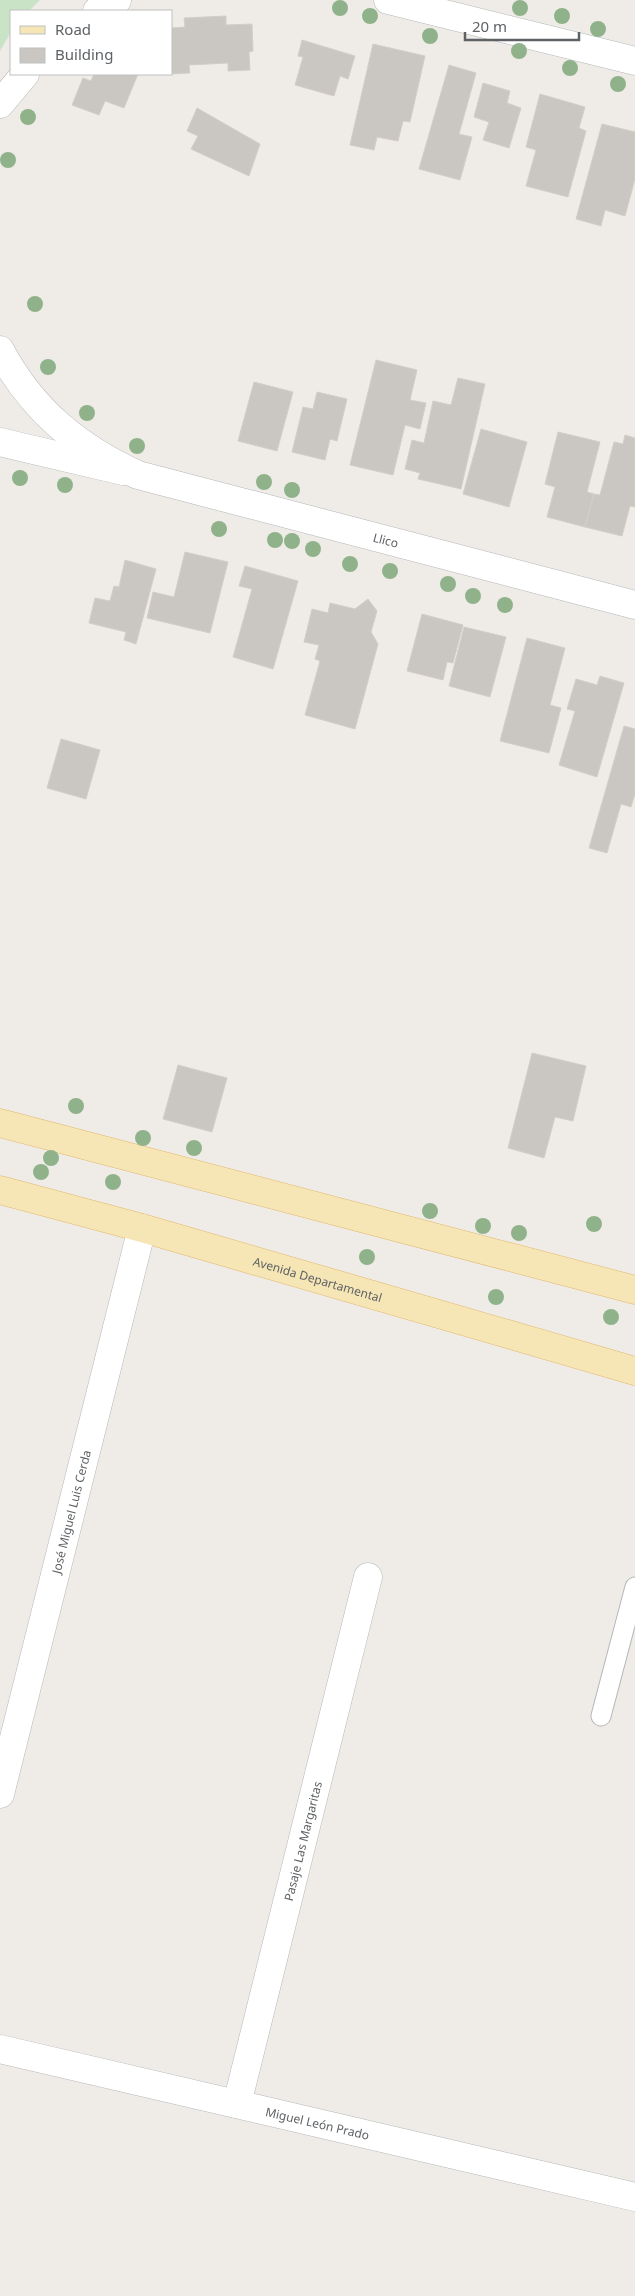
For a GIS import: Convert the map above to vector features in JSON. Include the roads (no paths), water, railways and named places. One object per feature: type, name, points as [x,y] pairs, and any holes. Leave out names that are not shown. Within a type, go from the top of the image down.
[{"type":"main road","points":[[0,1123],[635,1290]]},
{"type":"main road","name":"Avenida Departamental","points":[[0,1190],[142,1228],[635,1372]]},
{"type":"street","points":[[99,10],[117,0]]},
{"type":"street","points":[[388,0],[635,61]]},
{"type":"street","points":[[0,104],[24,75]]},
{"type":"street","name":"Llico","points":[[0,350],[25,390],[44,411],[87,448],[138,475]]},
{"type":"street","name":"Llico","points":[[0,442],[138,475],[635,605]]},
{"type":"street","name":"José Miguel Luis Cerda","points":[[0,1794],[142,1228]]},
{"type":"street","name":"Pasaje Las Margaritas","points":[[237,2104],[368,1577]]},
{"type":"street","name":"Miguel León Prado","points":[[0,2049],[635,2197]]},
{"type":"lane","points":[[601,1716],[635,1587]]}]
